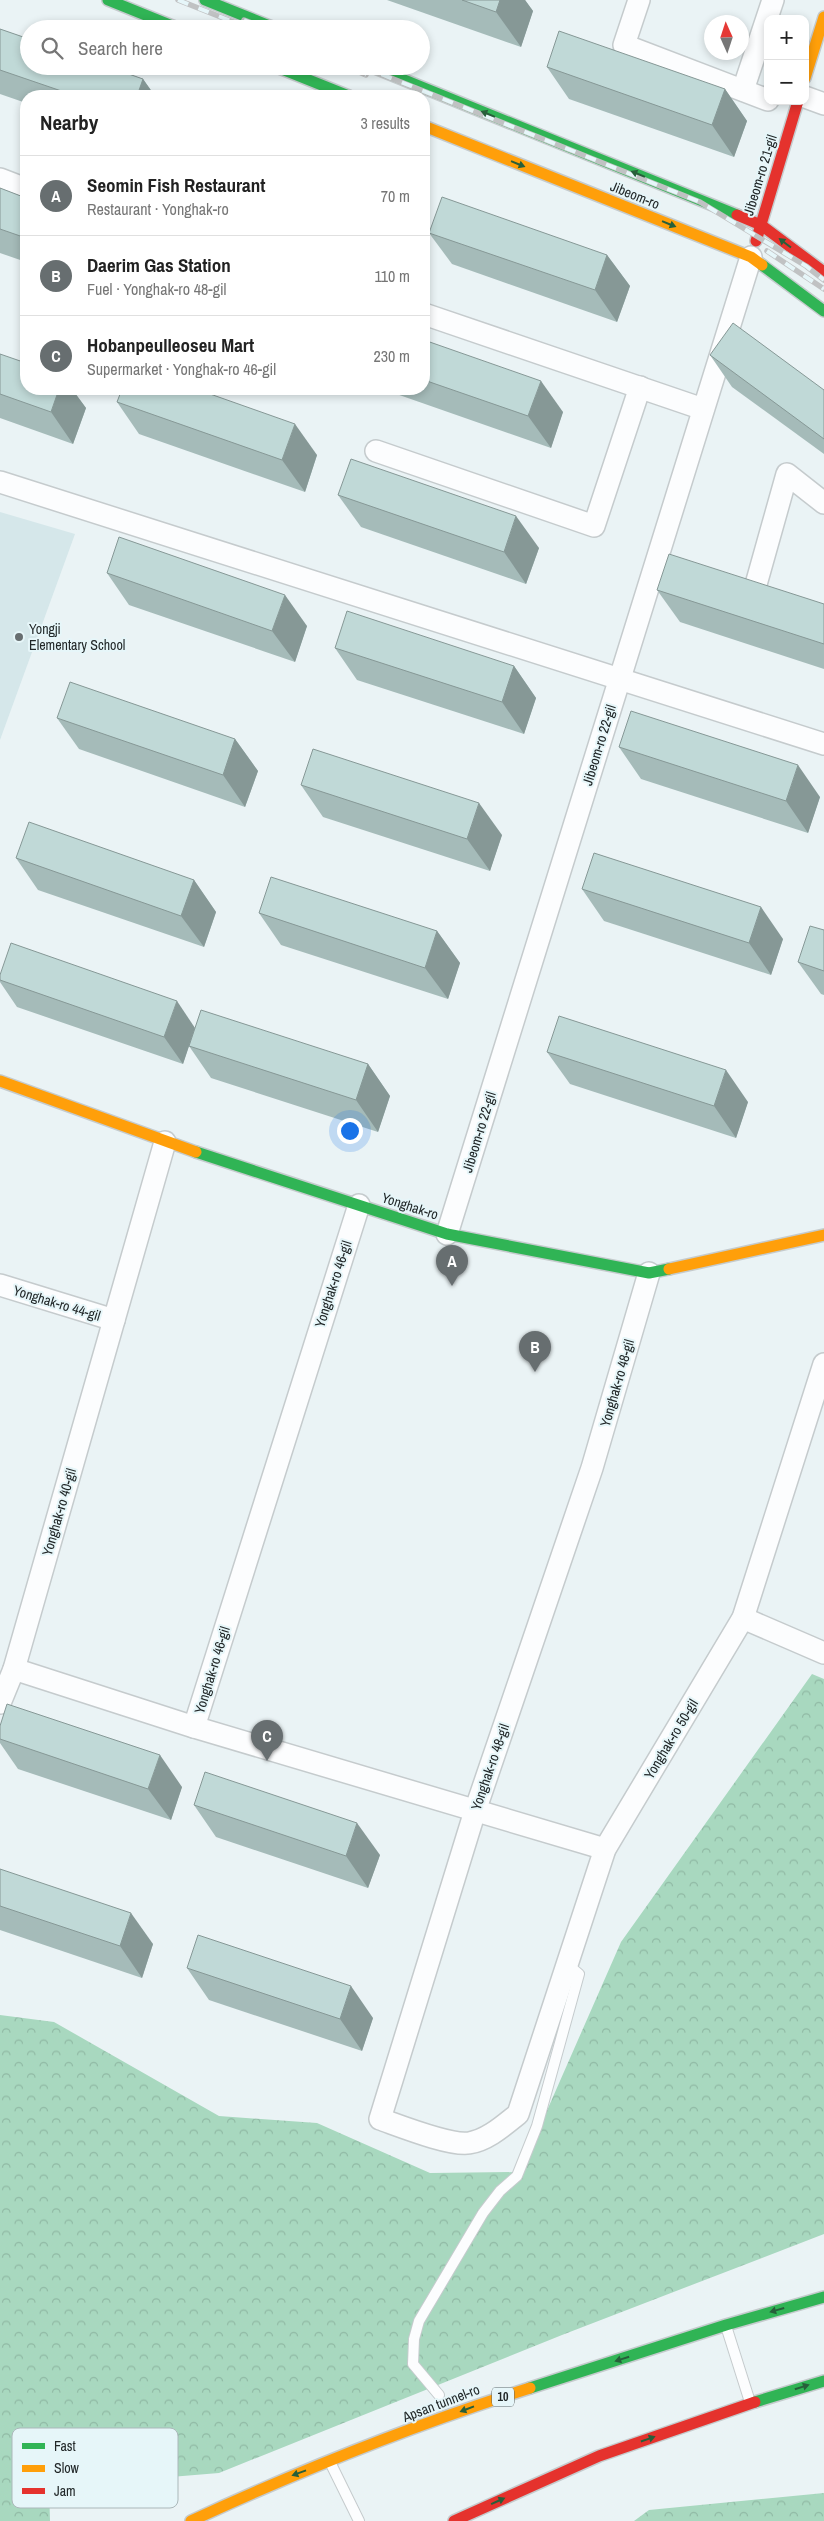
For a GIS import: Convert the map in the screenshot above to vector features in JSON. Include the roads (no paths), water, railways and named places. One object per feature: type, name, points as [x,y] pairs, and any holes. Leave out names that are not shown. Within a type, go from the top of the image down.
[{"type":"main road","points":[[108,0],[158,20]]},
{"type":"main road","points":[[205,0],[255,20]]},
{"type":"main road","points":[[809,65],[824,16]]},
{"type":"main road","points":[[296,75],[334,90]]},
{"type":"main road","points":[[392,75],[429,90]]},
{"type":"main road","points":[[430,90],[761,225],[824,272]]},
{"type":"main road","name":"Jibeom-ro 21-gil","points":[[751,257],[799,105]]},
{"type":"main road","name":"Jibeom-ro","points":[[430,128],[751,257],[824,311]]},
{"type":"main road","name":"Yonghak-ro","points":[[1,1087],[447,1234],[649,1274],[824,1235]]},
{"type":"main road","name":"Apsan tunnel-ro","points":[[191,2521],[279,2480],[477,2405],[726,2325],[824,2298]]},
{"type":"main road","points":[[454,2521],[599,2456],[750,2403],[824,2381]]},
{"type":"street","points":[[639,0],[624,45],[764,98]]},
{"type":"street","points":[[743,90],[773,0]]},
{"type":"street","points":[[809,103],[824,104]]},
{"type":"street","points":[[0,178],[20,186]]},
{"type":"street","name":"Jibeom-ro 22-gil","points":[[447,1234],[620,677],[667,558],[703,409],[751,257]]},
{"type":"street","points":[[430,316],[703,409]]},
{"type":"street","points":[[376,451],[594,526],[640,387]]},
{"type":"street","points":[[755,588],[786,474],[824,503]]},
{"type":"street","points":[[0,482],[620,677],[824,744]]},
{"type":"street","name":"Yonghak-ro 40-gil","points":[[0,1703],[14,1669],[165,1142]]},
{"type":"street","name":"Yonghak-ro 46-gil","points":[[359,1205],[194,1727],[605,1849]]},
{"type":"street","name":"Yonghak-ro 48-gil","points":[[518,2114],[495,2132],[468,2143],[414,2131],[380,2119],[475,1811],[592,1468],[649,1274]]},
{"type":"street","name":"Yonghak-ro 44-gil","points":[[0,1285],[114,1320]]},
{"type":"street","name":"Yonghak-ro 50-gil","points":[[518,2114],[605,1849],[743,1618],[824,1364]]},
{"type":"street","points":[[743,1618],[824,1653]]},
{"type":"street","points":[[14,1669],[194,1727]]},
{"type":"lane","points":[[439,2395],[413,2364],[414,2339],[419,2321],[484,2213],[500,2192],[517,2176],[536,2131],[579,1974],[567,1964]]},
{"type":"lane","points":[[726,2325],[750,2403]]},
{"type":"lane","points":[[330,2462],[359,2521]]},
{"type":"railway","points":[[178,0],[228,20]]},
{"type":"railway","points":[[383,75],[421,90]]},
{"type":"railway","points":[[430,94],[700,202],[806,266],[824,280]]},
{"type":"railway","points":[[767,251],[824,289]]},
{"type":"place","name":"Yongji Elementary School","points":[[19,637]]},
{"type":"place","name":"Seomin Fish Restaurant","points":[[452,1286]]},
{"type":"place","name":"Daerim Gas Station","points":[[535,1372]]},
{"type":"place","name":"Hobanpeulleoseu Mart","points":[[267,1761]]}]
